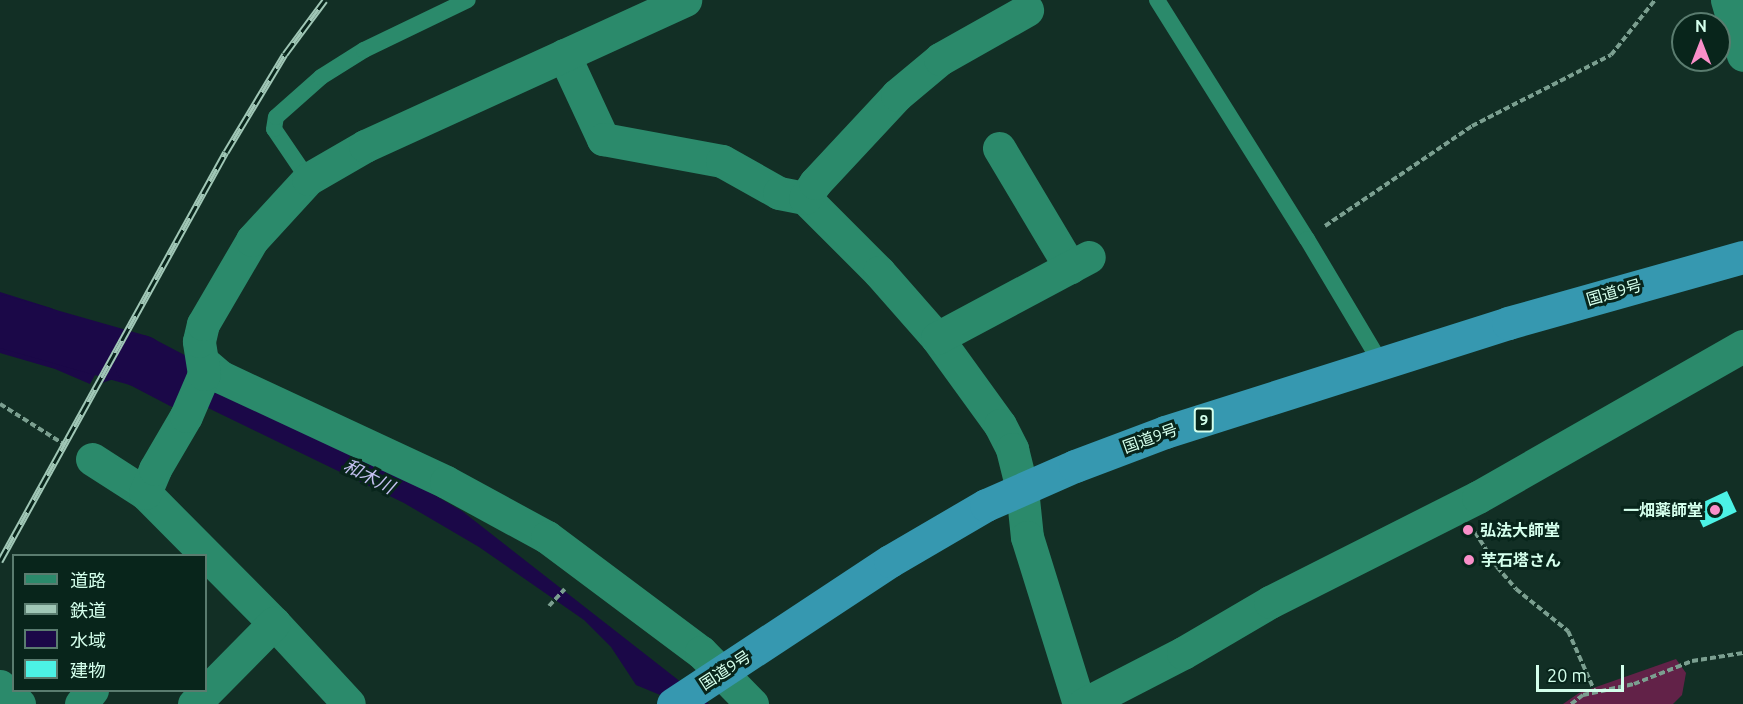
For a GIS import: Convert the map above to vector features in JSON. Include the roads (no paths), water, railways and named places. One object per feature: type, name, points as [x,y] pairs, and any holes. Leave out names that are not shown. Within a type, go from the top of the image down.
[{"type":"highway","name":"国道9号","points":[[673,704],[890,561],[986,505],[1022,489],[1165,432],[1610,292],[1743,257]]},
{"type":"street","points":[[145,493],[155,469],[186,416],[204,368],[199,341],[203,324],[252,240],[308,179],[364,146],[685,0]]},
{"type":"street","points":[[1727,0],[1743,55]]},
{"type":"street","points":[[805,198],[815,183],[897,95],[940,59],[1029,5]]},
{"type":"street","points":[[564,55],[603,139],[722,161],[779,193],[805,198],[879,272],[937,338],[1000,425],[1012,449],[1022,489],[1027,537],[1079,704]]},
{"type":"street","points":[[937,338],[1079,262],[1039,220],[999,148]]},
{"type":"street","points":[[1084,704],[1183,653],[1270,602],[1458,506],[1743,346]]},
{"type":"street","points":[[204,368],[446,482],[547,537],[649,612],[716,676],[752,704]]},
{"type":"street","points":[[92,459],[145,493],[204,554]]},
{"type":"street","points":[[207,557],[274,623],[350,704]]},
{"type":"street","points":[[207,691],[274,623]]},
{"type":"street","points":[[0,686],[19,704]]},
{"type":"street","points":[[81,704],[90,692]]},
{"type":"street","points":[[194,704],[206,692]]},
{"type":"lane","points":[[308,179],[274,129],[276,117],[321,77],[364,50],[468,0]]},
{"type":"lane","points":[[1157,0],[1307,239],[1381,363]]},
{"type":"water","points":[[0,292],[51,308],[116,337],[90,384],[55,369],[0,353]]},
{"type":"water","points":[[124,340],[348,445],[462,511],[709,704],[682,704],[636,685],[611,647],[584,620],[479,547],[404,503],[134,372],[99,384]]},
{"type":"waterway","name":"和木川","points":[[0,321],[140,361],[182,383]]},
{"type":"railway","points":[[0,561],[226,152],[285,54],[325,0]]},
{"type":"place","name":"一畑薬師堂","points":[[1715,510]]},
{"type":"place","name":"弘法大師堂","points":[[1468,530]]},
{"type":"place","name":"芋石塔さん","points":[[1469,560]]}]
